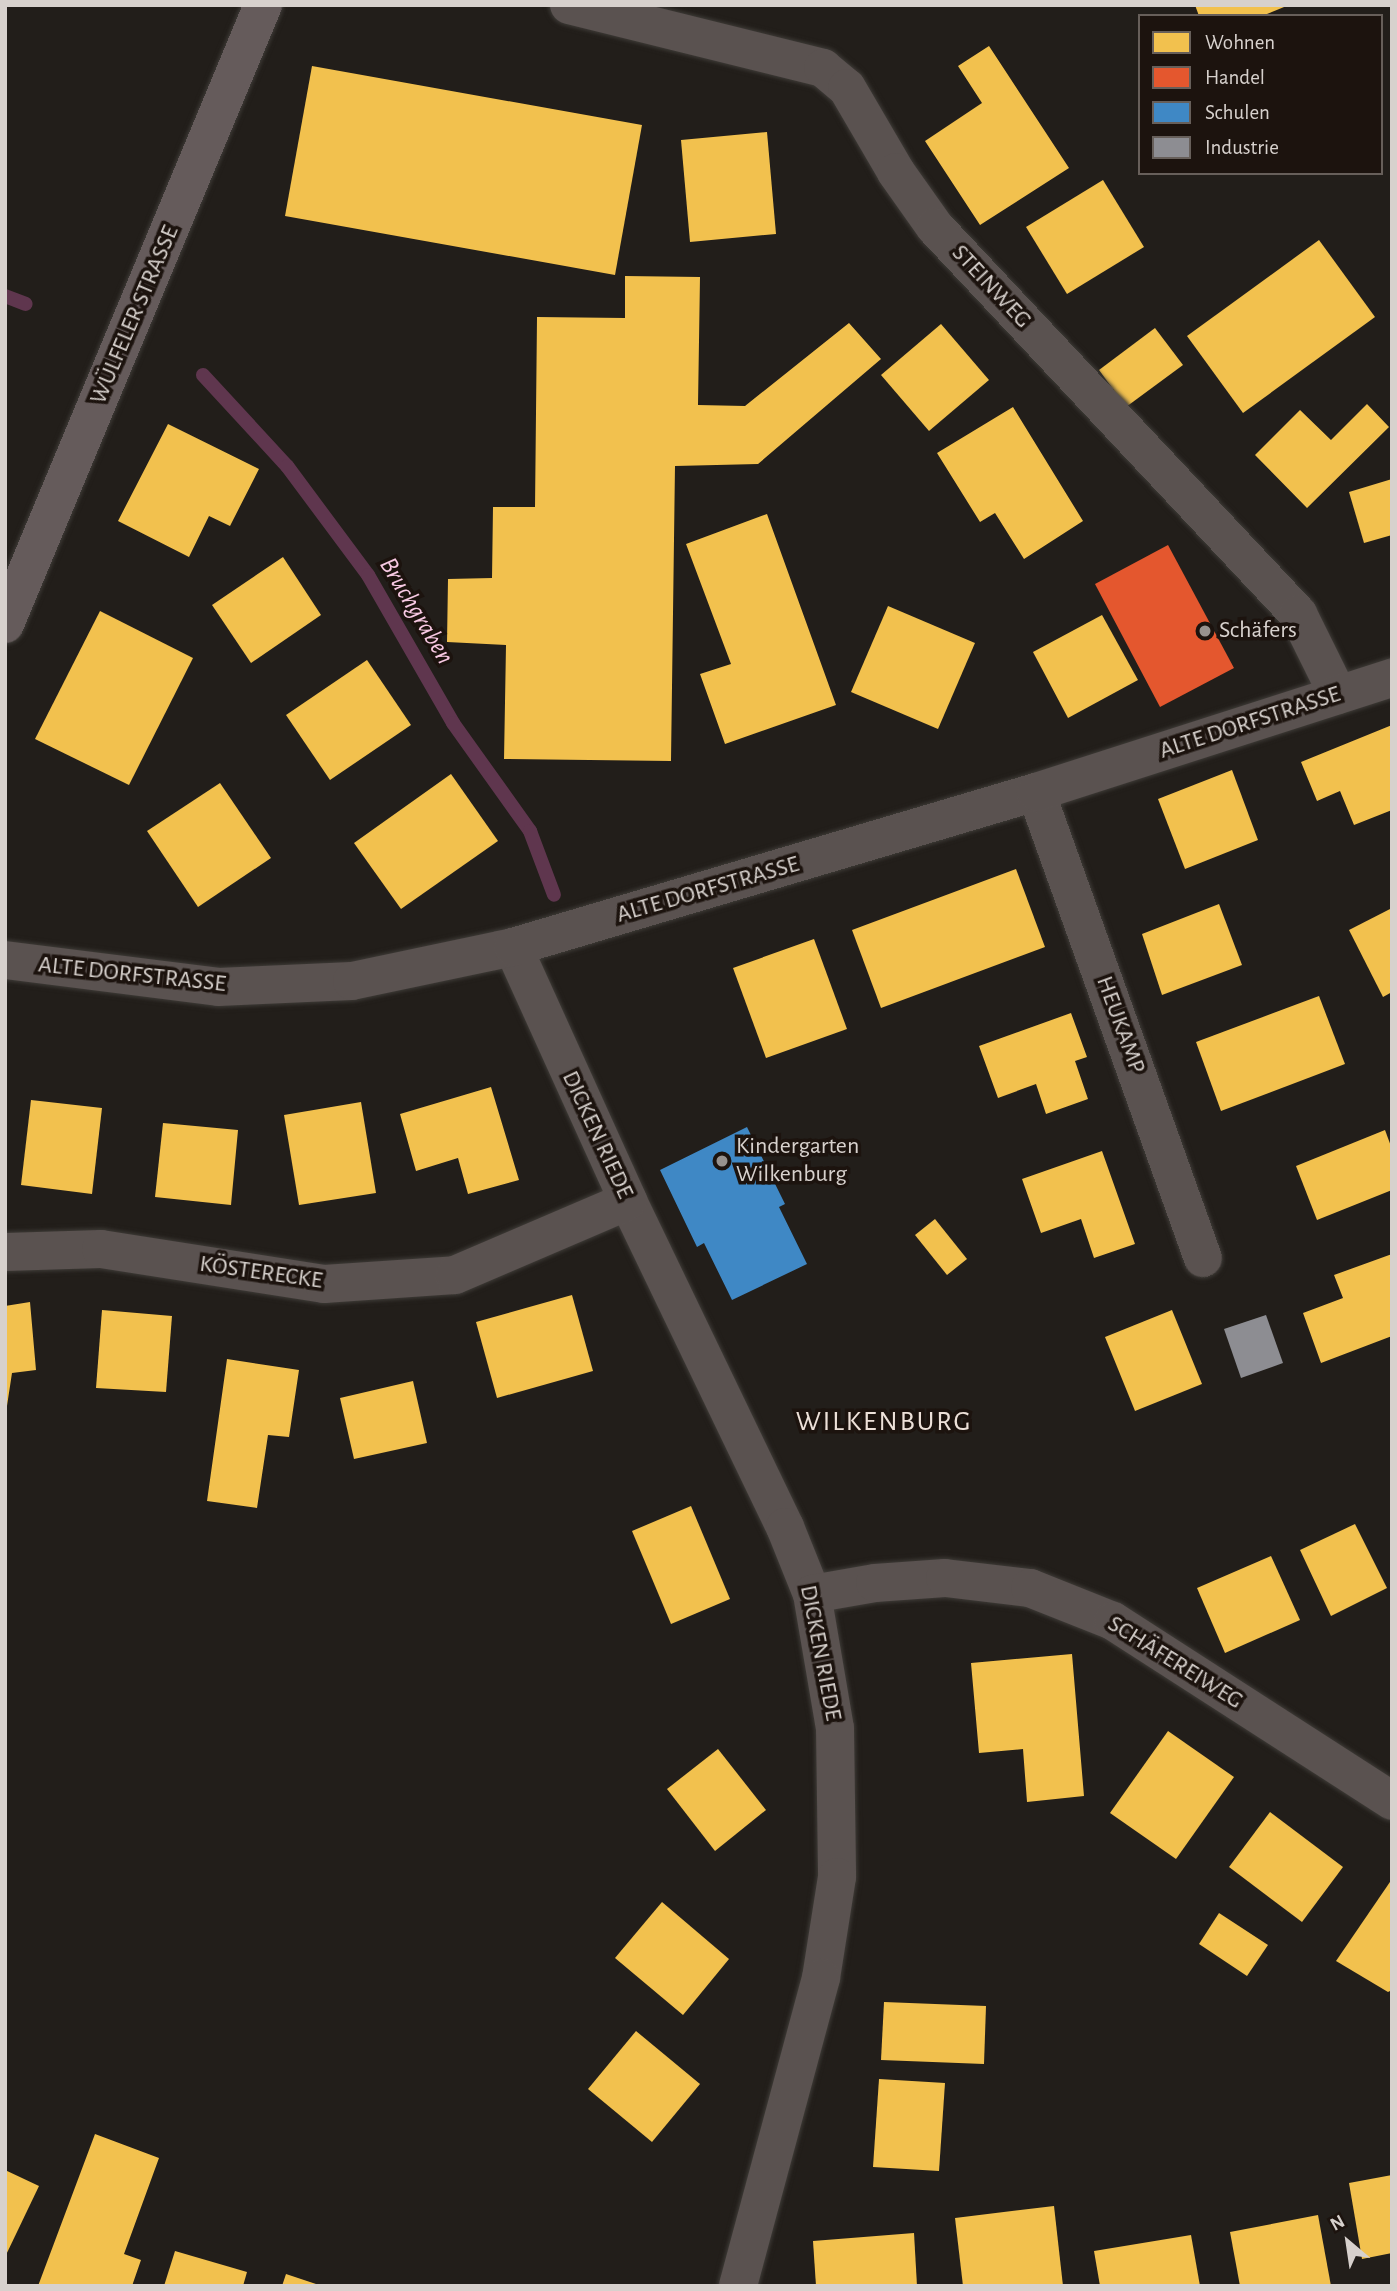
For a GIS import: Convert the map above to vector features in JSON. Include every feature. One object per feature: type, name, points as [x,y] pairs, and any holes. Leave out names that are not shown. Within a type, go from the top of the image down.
[{"type":"main road","name":"WÜLFELER STRASSE","points":[[10,600],[263,5]]},
{"type":"street","name":"STEINWEG","points":[[569,5],[823,68],[847,88],[896,172],[935,227],[1297,614],[1338,695]]},
{"type":"street","name":"ALTE DORFSTRASSE","points":[[5,960],[218,987],[352,981],[513,947],[1036,792],[1392,678]]},
{"type":"street","name":"HEUKAMP","points":[[1036,792],[1203,1258]]},
{"type":"street","name":"DICKEN RIEDE","points":[[513,947],[628,1201],[785,1527],[812,1594],[835,1728],[837,1877],[821,1978],[738,2286]]},
{"type":"street","name":"KÖSTERECKE","points":[[5,1252],[101,1249],[324,1284],[455,1275],[628,1201]]},
{"type":"street","name":"SCHÄFEREIWEG","points":[[812,1594],[875,1583],[945,1578],[1030,1588],[1113,1621],[1392,1801]]},
{"type":"building: Wohnen","points":[[1195,5],[1289,5],[1267,14],[1198,14]]},
{"type":"building: Wohnen","points":[[989,46],[1069,168],[980,225],[925,141],[982,103],[958,66]]},
{"type":"building: Wohnen","points":[[312,66],[642,125],[615,275],[285,216]]},
{"type":"building: Wohnen","points":[[767,132],[776,234],[690,242],[681,140]]},
{"type":"building: Wohnen","points":[[1103,180],[1144,247],[1067,294],[1026,227]]},
{"type":"building: Wohnen","points":[[1319,240],[1375,317],[1243,413],[1187,336]]},
{"type":"building: Wohnen","points":[[625,276],[700,277],[698,405],[745,406],[849,323],[881,359],[758,464],[675,466],[671,761],[504,759],[506,645],[447,642],[448,579],[492,578],[493,507],[535,507],[537,317],[625,318]]},
{"type":"building: Wohnen","points":[[941,324],[989,380],[929,431],[881,375]]},
{"type":"building: Wohnen","points":[[1155,328],[1183,365],[1126,407],[1099,370]]},
{"type":"building: Wohnen","points":[[1367,404],[1389,427],[1307,508],[1255,455],[1300,410],[1331,440]]},
{"type":"building: Wohnen","points":[[1013,407],[1083,521],[1024,559],[995,513],[980,522],[937,453]]},
{"type":"building: Wohnen","points":[[168,424],[259,469],[230,526],[209,516],[189,557],[118,521]]},
{"type":"building: Wohnen","points":[[1392,479],[1392,535],[1364,543],[1349,492]]},
{"type":"building: Wohnen","points":[[767,514],[836,705],[725,744],[700,674],[731,664],[686,544]]},
{"type":"building: Wohnen","points":[[283,557],[321,615],[251,663],[212,605]]},
{"type":"building: Wohnen","points":[[888,606],[975,643],[938,729],[851,692]]},
{"type":"building: Wohnen","points":[[100,611],[193,658],[129,785],[35,739]]},
{"type":"building: Wohnen","points":[[1102,615],[1138,680],[1068,718],[1033,652]]},
{"type":"building: Wohnen","points":[[367,660],[411,725],[330,780],[286,715]]},
{"type":"building: Wohnen","points":[[1392,725],[1392,810],[1354,825],[1340,791],[1317,801],[1301,762]]},
{"type":"building: Wohnen","points":[[1232,770],[1258,840],[1185,869],[1158,799]]},
{"type":"building: Wohnen","points":[[451,774],[498,841],[401,909],[354,843]]},
{"type":"building: Wohnen","points":[[220,783],[271,858],[198,907],[147,831]]},
{"type":"building: Wohnen","points":[[1016,869],[1045,947],[881,1008],[852,930]]},
{"type":"building: Wohnen","points":[[1219,904],[1242,965],[1162,995],[1142,934]]},
{"type":"building: Wohnen","points":[[1392,908],[1392,992],[1383,997],[1349,930]]},
{"type":"building: Wohnen","points":[[814,939],[847,1029],[766,1058],[733,968]]},
{"type":"building: Wohnen","points":[[1319,996],[1345,1064],[1221,1111],[1196,1042]]},
{"type":"building: Wohnen","points":[[1071,1013],[1087,1057],[1075,1061],[1088,1099],[1046,1114],[1036,1084],[998,1098],[979,1046]]},
{"type":"building: Wohnen","points":[[491,1087],[519,1180],[468,1194],[458,1158],[416,1171],[400,1114]]},
{"type":"building: Wohnen","points":[[31,1100],[102,1108],[92,1194],[21,1185]]},
{"type":"building: Wohnen","points":[[361,1102],[376,1193],[299,1205],[284,1115]]},
{"type":"building: Wohnen","points":[[163,1123],[238,1130],[231,1205],[155,1197]]},
{"type":"building: Wohnen","points":[[1385,1130],[1392,1149],[1392,1190],[1317,1220],[1296,1166]]},
{"type":"building: Wohnen","points":[[1102,1151],[1135,1244],[1094,1258],[1081,1219],[1041,1233],[1022,1179]]},
{"type":"building: Wohnen","points":[[935,1219],[967,1259],[947,1275],[915,1235]]},
{"type":"building: Wohnen","points":[[1392,1254],[1392,1336],[1321,1363],[1303,1313],[1343,1298],[1334,1275]]},
{"type":"building: Wohnen","points":[[572,1295],[593,1371],[497,1398],[476,1322]]},
{"type":"building: Wohnen","points":[[30,1302],[36,1370],[12,1373],[5,1419],[5,1306]]},
{"type":"building: Wohnen","points":[[102,1310],[172,1316],[166,1392],[96,1388]]},
{"type":"building: Wohnen","points":[[1172,1310],[1202,1384],[1135,1411],[1105,1337]]},
{"type":"building: Wohnen","points":[[227,1359],[299,1370],[289,1437],[268,1435],[257,1508],[207,1501]]},
{"type":"building: Wohnen","points":[[413,1381],[427,1443],[354,1459],[340,1398]]},
{"type":"building: Wohnen","points":[[691,1506],[730,1599],[671,1624],[632,1531]]},
{"type":"building: Wohnen","points":[[1355,1524],[1387,1588],[1331,1616],[1300,1550]]},
{"type":"building: Wohnen","points":[[1271,1556],[1300,1620],[1225,1653],[1197,1588]]},
{"type":"building: Wohnen","points":[[1072,1654],[1084,1796],[1027,1802],[1023,1749],[979,1753],[971,1663]]},
{"type":"building: Wohnen","points":[[1168,1731],[1234,1777],[1176,1859],[1110,1813]]},
{"type":"building: Wohnen","points":[[718,1749],[766,1810],[715,1851],[667,1789]]},
{"type":"building: Wohnen","points":[[1270,1812],[1343,1867],[1302,1922],[1229,1867]]},
{"type":"building: Wohnen","points":[[1392,1879],[1392,1990],[1388,1992],[1336,1961]]},
{"type":"building: Wohnen","points":[[662,1902],[729,1959],[683,2015],[615,1958]]},
{"type":"building: Wohnen","points":[[1219,1913],[1268,1945],[1247,1976],[1199,1944]]},
{"type":"building: Wohnen","points":[[884,2002],[986,2006],[984,2064],[881,2060]]},
{"type":"building: Wohnen","points":[[636,2031],[700,2084],[652,2142],[588,2089]]},
{"type":"building: Wohnen","points":[[879,2079],[945,2083],[939,2171],[873,2167]]},
{"type":"building: Wohnen","points":[[95,2134],[159,2158],[124,2254],[141,2260],[132,2286],[38,2286]]},
{"type":"building: Wohnen","points":[[5,2170],[39,2186],[5,2257]]},
{"type":"building: Wohnen","points":[[1392,2175],[1392,2253],[1362,2259],[1349,2183]]},
{"type":"building: Wohnen","points":[[1054,2206],[1063,2286],[963,2286],[955,2218]]},
{"type":"building: Wohnen","points":[[1318,2215],[1331,2286],[1240,2286],[1230,2232]]},
{"type":"building: Wohnen","points":[[914,2233],[917,2286],[816,2286],[813,2241]]},
{"type":"building: Wohnen","points":[[1191,2235],[1200,2286],[1100,2286],[1094,2251]]},
{"type":"building: Wohnen","points":[[175,2251],[247,2272],[243,2286],[164,2286]]},
{"type":"building: Wohnen","points":[[286,2274],[319,2285],[319,2286],[282,2286]]},
{"type":"building: Handel","points":[[1168,545],[1234,668],[1160,707],[1095,584]]},
{"type":"building: Schulen","points":[[747,1127],[785,1204],[779,1207],[807,1264],[732,1300],[704,1243],[697,1247],[660,1170]]},
{"type":"building: Industrie","points":[[1266,1315],[1283,1363],[1241,1378],[1224,1329]]},
{"type":"waterway","name":"Bruchgraben","points":[[5,296],[26,304]]},
{"type":"waterway","name":"Bruchgraben","points":[[203,375],[287,466],[368,575],[453,723],[530,831],[554,895]]},
{"type":"place","name":"Schäfers","points":[[1205,631]]},
{"type":"place","name":"Kindergarten Wilkenburg","points":[[722,1161]]},
{"type":"district","name":"WILKENBURG","points":[[884,1422]]}]
